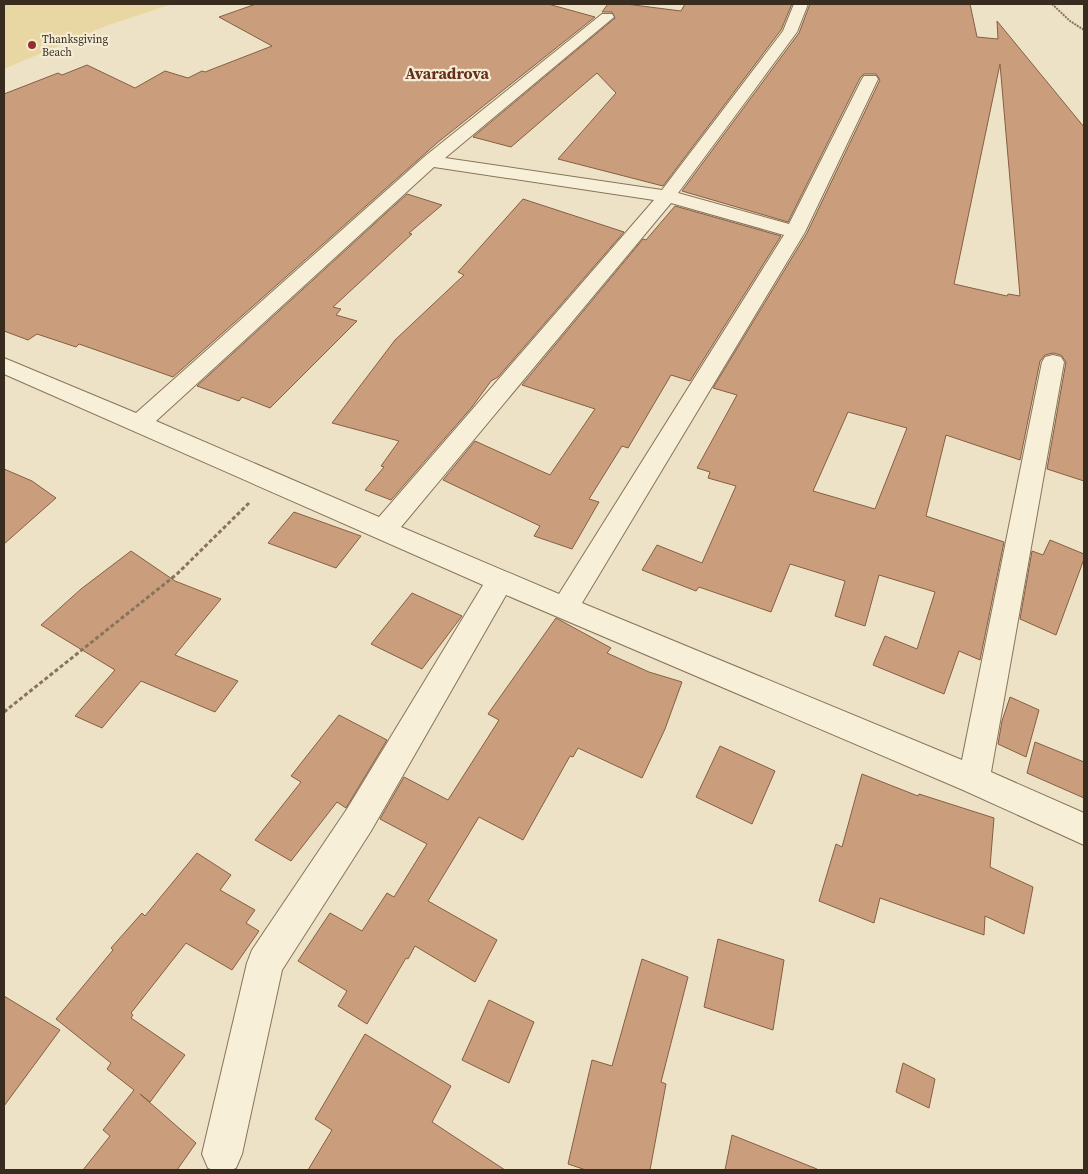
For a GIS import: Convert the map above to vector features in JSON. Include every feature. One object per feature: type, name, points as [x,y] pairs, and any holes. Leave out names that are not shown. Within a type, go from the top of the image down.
[{"type":"street","points":[[383,530],[667,196],[790,32],[801,4]]},
{"type":"street","points":[[138,424],[430,161],[607,17]]},
{"type":"street","points":[[564,609],[795,232],[870,78]]},
{"type":"street","points":[[430,161],[667,196],[795,232]]},
{"type":"street","points":[[974,780],[1053,362]]},
{"type":"street","points":[[4,365],[564,609],[974,780],[1084,828]]},
{"type":"street","points":[[222,1154],[265,962],[359,820],[500,581]]},
{"type":"path","points":[[1052,4],[1084,30]]},
{"type":"path","points":[[4,712],[177,574],[271,481]]},
{"type":"sand","name":"Thanksgiving Beach","points":[[4,4],[172,4],[108,25],[4,69]]},
{"type":"building","points":[[256,4],[548,4],[595,17],[437,143],[173,377],[79,344],[76,347],[37,334],[28,340],[4,331],[4,94],[58,73],[62,75],[87,65],[135,88],[165,71],[188,78],[202,71],[205,72],[272,46],[219,17]]},
{"type":"building","points":[[608,4],[626,4],[681,11],[685,4],[792,4],[781,30],[663,186],[558,159],[616,93],[597,73],[511,147],[473,137],[615,18],[612,12],[602,12]]},
{"type":"building","points":[[810,4],[970,4],[977,37],[998,39],[997,21],[1084,127],[1084,481],[1047,469],[1066,362],[1061,355],[1053,353],[1045,355],[1040,361],[1020,460],[946,435],[926,516],[1004,542],[980,660],[959,651],[944,694],[873,665],[885,636],[917,649],[935,592],[879,575],[865,626],[835,616],[845,581],[790,564],[771,612],[699,587],[696,591],[642,570],[657,545],[702,563],[736,486],[708,478],[710,472],[697,468],[737,395],[713,388],[807,233],[880,80],[876,74],[864,74],[860,78],[788,222],[682,191],[799,33]],"holes":[[[1000,64],[1020,296],[1008,294],[1007,296],[954,284]],[[848,412],[907,428],[875,509],[813,491]]]},
{"type":"building","points":[[407,194],[442,205],[409,233],[412,234],[333,307],[341,309],[336,315],[357,321],[270,408],[242,397],[239,401],[197,386]]},
{"type":"building","points":[[523,199],[624,232],[498,377],[491,381],[472,407],[391,500],[365,490],[384,467],[381,466],[399,441],[332,423],[395,340],[464,275],[458,272]]},
{"type":"building","points":[[675,206],[781,236],[690,381],[671,375],[628,448],[622,446],[589,499],[599,502],[572,549],[534,536],[540,526],[443,480],[475,441],[550,475],[595,409],[522,385],[643,239],[646,240]]},
{"type":"building","points":[[4,469],[32,481],[56,498],[4,544]]},
{"type":"building","points":[[294,512],[361,536],[336,568],[268,543]]},
{"type":"building","points":[[1050,540],[1084,554],[1084,559],[1056,635],[1020,619],[1032,551],[1043,555]]},
{"type":"building","points":[[131,551],[175,581],[221,599],[175,655],[238,681],[215,712],[141,681],[102,728],[75,716],[115,670],[41,625],[81,589]]},
{"type":"building","points":[[412,593],[462,616],[422,669],[371,644]]},
{"type":"building","points":[[556,618],[611,648],[607,653],[649,672],[682,682],[665,729],[642,778],[578,748],[573,757],[570,756],[523,840],[479,817],[428,901],[497,940],[475,982],[415,946],[367,1024],[338,1006],[347,991],[298,961],[330,913],[362,931],[387,893],[394,897],[427,844],[380,819],[404,777],[448,800],[499,720],[488,714]]},
{"type":"building","points":[[1010,697],[1039,710],[1026,757],[998,744],[1002,721]]},
{"type":"building","points":[[339,715],[387,740],[346,808],[337,802],[291,861],[255,840],[301,782],[291,776]]},
{"type":"building","points":[[1035,742],[1084,762],[1084,798],[1027,773]]},
{"type":"building","points":[[720,746],[775,771],[752,824],[696,797]]},
{"type":"building","points":[[862,774],[918,796],[919,794],[994,818],[990,867],[1033,887],[1024,934],[985,916],[984,935],[880,898],[874,923],[819,901],[836,844],[842,847]]},
{"type":"building","points":[[197,853],[231,875],[220,890],[255,910],[246,923],[259,931],[232,970],[186,943],[131,1013],[133,1015],[131,1018],[185,1055],[150,1102],[140,1094],[196,1143],[177,1170],[83,1170],[110,1136],[103,1130],[134,1090],[107,1069],[111,1063],[56,1019],[113,950],[111,948],[142,913],[145,916]]},
{"type":"building","points":[[718,939],[784,960],[773,1030],[704,1007]]},
{"type":"building","points":[[642,959],[688,977],[661,1082],[666,1084],[650,1170],[586,1170],[568,1164],[592,1060],[612,1066]]},
{"type":"building","points":[[4,996],[60,1030],[4,1106]]},
{"type":"building","points":[[489,1000],[534,1022],[509,1083],[462,1060]]},
{"type":"building","points":[[365,1034],[451,1086],[432,1122],[505,1170],[308,1170],[332,1130],[315,1119]]},
{"type":"building","points":[[903,1063],[935,1079],[929,1108],[896,1092]]},
{"type":"building","points":[[732,1135],[817,1169],[725,1170]]},
{"type":"place","name":"Thanksgiving Beach","points":[[32,45]]},
{"type":"district","name":"Avaradrova","points":[[447,73]]}]
